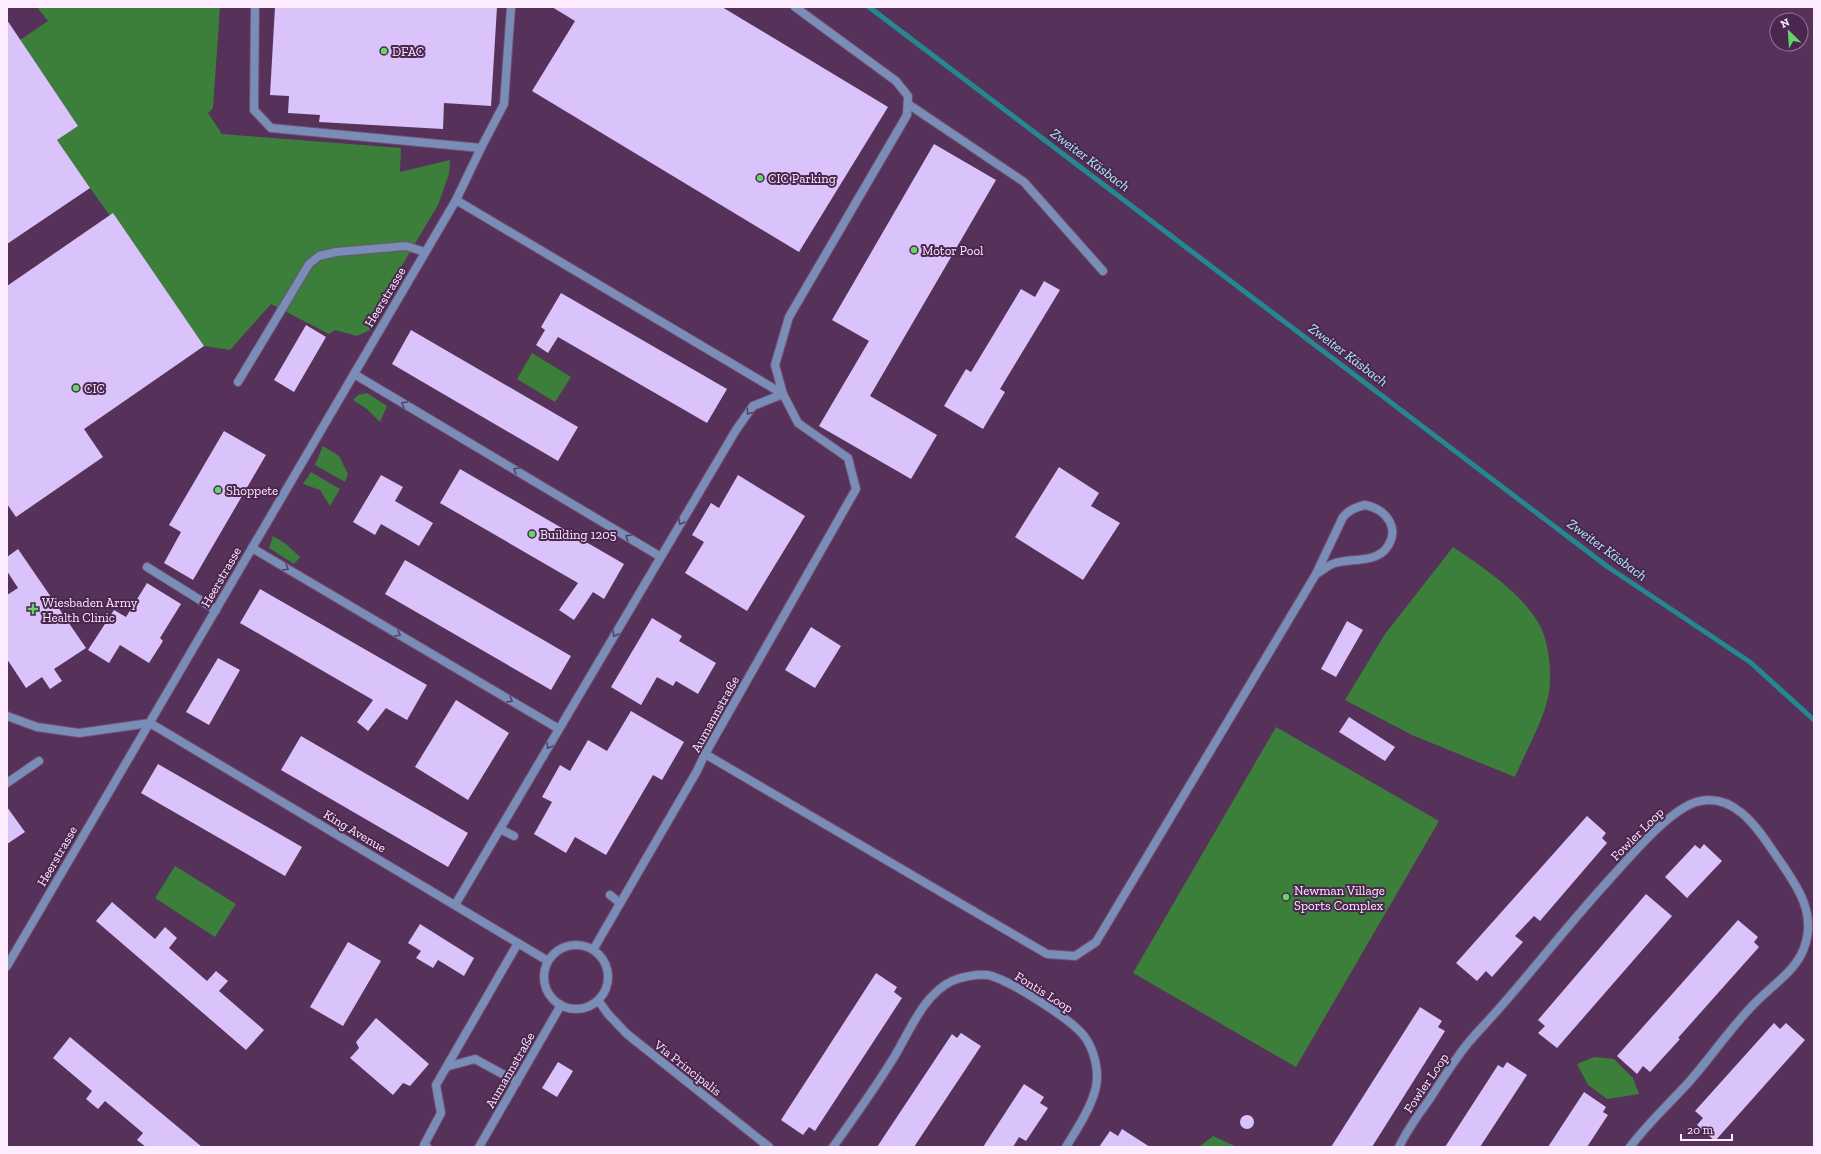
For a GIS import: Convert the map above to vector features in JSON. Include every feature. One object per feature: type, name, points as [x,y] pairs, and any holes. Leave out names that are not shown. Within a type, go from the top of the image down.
[{"type":"street","points":[[255,7],[254,110],[271,128],[481,148]]},
{"type":"street","name":"Heerstrasse","points":[[7,966],[456,200],[504,104],[511,7]]},
{"type":"street","points":[[783,394],[775,365],[789,317],[908,115],[908,96],[896,81],[795,7]]},
{"type":"street","points":[[908,104],[1024,182],[1103,271]]},
{"type":"street","points":[[456,200],[783,394]]},
{"type":"street","points":[[238,382],[309,264],[319,256],[336,252],[406,246],[425,252]]},
{"type":"street","points":[[354,374],[662,557]]},
{"type":"street","points":[[455,905],[736,430],[753,406],[783,394]]},
{"type":"street","name":"Aumannstraße","points":[[593,950],[697,771],[705,754],[856,489],[848,458],[798,424],[783,394]]},
{"type":"street","points":[[705,754],[1047,954],[1075,956],[1096,942],[1316,574],[1343,517],[1348,511],[1356,506],[1373,506],[1381,510],[1391,525],[1392,534],[1389,543],[1384,550],[1377,556],[1334,563],[1316,574]]},
{"type":"street","points":[[252,548],[559,729]]},
{"type":"street","points":[[147,567],[216,610]]},
{"type":"street","points":[[7,716],[37,727],[79,733],[150,723]]},
{"type":"street","name":"King Avenue","points":[[150,723],[548,961]]},
{"type":"street","points":[[7,783],[39,761]]},
{"type":"street","name":"Fowler Loop","points":[[1399,1147],[1432,1095],[1470,1041],[1504,1003],[1569,924],[1630,857],[1672,816],[1696,802],[1720,801],[1739,809],[1754,825],[1802,896],[1806,911],[1808,929],[1805,946],[1798,960],[1754,1004],[1690,1080],[1651,1120],[1630,1147]]},
{"type":"street","points":[[500,829],[514,836]]},
{"type":"street","points":[[610,895],[620,903]]},
{"type":"street","points":[[427,1147],[424,1145],[441,1113],[436,1085],[449,1066],[518,943]]},
{"type":"street","points":[[573,945],[584,946],[593,950],[600,956],[605,964],[608,974],[604,992],[598,1000],[590,1006],[570,1008],[561,1005],[553,999],[546,986],[545,970],[548,961],[563,947],[573,945]]},
{"type":"street","name":"Fontis Loop","points":[[832,1147],[862,1107],[895,1056],[908,1031],[937,990],[953,980],[970,976],[987,975],[1004,981],[1036,999],[1071,1023],[1085,1036],[1094,1057],[1098,1077],[1092,1099],[1084,1118],[1066,1147]]},
{"type":"street","name":"Via Principalis","points":[[598,1000],[608,1014],[627,1034],[769,1147]]},
{"type":"street","name":"Aumannstraße","points":[[479,1147],[561,1005]]},
{"type":"street","points":[[449,1066],[475,1059],[517,1082]]},
{"type":"green space","points":[[37,7],[220,7],[213,108],[208,113],[222,134],[401,148],[400,172],[450,160],[449,174],[438,205],[397,274],[370,330],[357,336],[335,330],[329,334],[271,304],[230,350],[204,346],[57,140],[78,126],[20,40],[48,21]]},
{"type":"green space","points":[[532,353],[571,377],[555,402],[517,379]]},
{"type":"green space","points":[[367,393],[387,406],[380,422],[367,409],[353,400],[358,395]]},
{"type":"green space","points":[[323,446],[339,456],[348,474],[345,482],[315,465]]},
{"type":"green space","points":[[311,472],[340,489],[330,506],[320,490],[303,484]]},
{"type":"green space","points":[[273,536],[286,544],[300,557],[294,564],[269,548]]},
{"type":"green space","points":[[1453,547],[1512,591],[1532,613],[1539,624],[1545,639],[1549,657],[1550,675],[1547,702],[1540,723],[1515,777],[1412,735],[1345,700],[1385,634]]},
{"type":"green space","name":"Newman Village Sports Complex","points":[[1276,727],[1439,821],[1296,1067],[1133,973]]},
{"type":"green space","points":[[175,866],[236,904],[215,937],[155,898]]},
{"type":"green space","points":[[1594,1057],[1614,1059],[1633,1078],[1639,1094],[1607,1099],[1588,1085],[1577,1064]]},
{"type":"green space","points":[[1213,1136],[1237,1147],[1199,1147]]},
{"type":"building","name":"DFAC","points":[[275,7],[497,7],[491,106],[444,103],[443,129],[319,122],[320,115],[288,113],[289,96],[270,95]]},
{"type":"building","name":"CIC Parking","points":[[552,7],[722,7],[888,107],[799,252],[532,91],[575,21]]},
{"type":"building","points":[[7,20],[78,126],[57,140],[90,188],[7,244]]},
{"type":"building","name":"Motor Pool","points":[[934,144],[996,180],[870,396],[937,435],[911,479],[819,426],[869,341],[832,320]]},
{"type":"building","name":"CIC","points":[[113,213],[204,346],[84,429],[103,457],[16,517],[7,504],[7,286]]},
{"type":"building","points":[[1044,281],[1060,290],[1000,389],[1005,392],[983,429],[944,406],[966,369],[971,372],[1021,289],[1035,297]]},
{"type":"building","points":[[561,293],[727,389],[707,423],[558,337],[548,353],[536,345],[545,330],[541,327]]},
{"type":"building","points":[[306,325],[326,337],[294,392],[274,380]]},
{"type":"building","points":[[411,330],[578,427],[558,461],[392,364]]},
{"type":"building","name":"Shoppete","points":[[224,431],[266,455],[193,580],[164,563],[181,532],[169,525]]},
{"type":"building","points":[[1059,467],[1099,493],[1091,506],[1120,523],[1083,580],[1015,537]]},
{"type":"building","name":"Building 1205","points":[[460,469],[624,564],[604,599],[593,592],[574,620],[559,610],[578,583],[440,503]]},
{"type":"building","points":[[381,475],[403,487],[395,501],[433,523],[419,546],[381,524],[375,535],[353,522]]},
{"type":"building","points":[[738,475],[805,516],[747,611],[685,573],[704,542],[692,535],[711,503],[719,508]]},
{"type":"building","name":"Wiesbaden Army Health Clinic","points":[[18,549],[86,648],[54,669],[62,681],[50,689],[42,677],[26,688],[7,659],[7,595],[18,588],[7,571],[7,557]]},
{"type":"building","points":[[405,560],[571,656],[551,690],[385,594]]},
{"type":"building","points":[[147,583],[181,604],[160,638],[163,641],[149,663],[120,645],[109,663],[88,650],[114,610],[126,617]]},
{"type":"building","points":[[260,589],[427,685],[407,720],[386,708],[368,731],[357,722],[373,700],[240,623]]},
{"type":"building","points":[[652,618],[682,636],[679,641],[716,663],[698,694],[676,681],[673,686],[657,677],[641,705],[611,687]]},
{"type":"building","points":[[1347,621],[1363,630],[1336,677],[1321,669]]},
{"type":"building","points":[[811,627],[841,646],[815,688],[785,670]]},
{"type":"building","points":[[218,658],[240,670],[209,725],[186,712]]},
{"type":"building","points":[[456,700],[509,733],[468,800],[415,767]]},
{"type":"building","points":[[631,711],[684,742],[662,780],[653,775],[606,855],[575,837],[566,853],[534,834],[552,802],[542,797],[560,765],[570,771],[588,740],[607,751]]},
{"type":"building","points":[[1349,717],[1395,747],[1385,761],[1339,732]]},
{"type":"building","points":[[301,736],[468,833],[448,867],[281,770]]},
{"type":"building","points":[[158,764],[302,847],[285,876],[141,793]]},
{"type":"building","points":[[7,807],[25,832],[7,844]]},
{"type":"building","points":[[1587,816],[1606,833],[1602,838],[1607,843],[1540,921],[1534,916],[1515,936],[1523,942],[1492,977],[1486,971],[1477,981],[1456,963]]},
{"type":"building","points":[[1704,844],[1722,861],[1687,898],[1665,877],[1695,845],[1700,849]]},
{"type":"building","points":[[1646,894],[1672,916],[1557,1048],[1538,1033],[1545,1026],[1538,1020]]},
{"type":"building","points":[[112,902],[155,939],[165,927],[177,938],[169,948],[207,981],[216,971],[228,981],[219,991],[264,1030],[246,1050],[96,921]]},
{"type":"building","points":[[1738,920],[1758,937],[1754,942],[1759,947],[1678,1038],[1680,1039],[1650,1072],[1643,1066],[1637,1074],[1617,1056]]},
{"type":"building","points":[[420,924],[474,958],[464,976],[438,960],[433,968],[416,958],[421,951],[408,943]]},
{"type":"building","points":[[348,942],[381,961],[343,1026],[310,1007]]},
{"type":"building","points":[[876,973],[897,987],[894,992],[902,998],[815,1131],[809,1127],[803,1135],[781,1120]]},
{"type":"building","points":[[1420,1007],[1442,1021],[1438,1027],[1445,1031],[1372,1147],[1331,1147]]},
{"type":"building","points":[[376,1018],[429,1064],[410,1086],[403,1083],[393,1095],[350,1058],[359,1048],[356,1042]]},
{"type":"building","points":[[1774,1023],[1780,1029],[1786,1023],[1805,1040],[1715,1141],[1697,1125],[1703,1118],[1695,1111]]},
{"type":"building","points":[[961,1033],[981,1046],[914,1147],[877,1147],[952,1034],[957,1038]]},
{"type":"building","points":[[70,1037],[202,1147],[146,1147],[137,1140],[143,1133],[105,1101],[98,1109],[86,1099],[92,1091],[53,1058]]},
{"type":"building","points":[[558,1062],[573,1071],[557,1097],[542,1088]]},
{"type":"building","points":[[1507,1062],[1527,1075],[1480,1147],[1445,1147],[1498,1065],[1503,1068]]},
{"type":"building","points":[[1024,1084],[1044,1097],[1040,1103],[1048,1108],[1026,1141],[1019,1137],[1013,1147],[983,1147]]},
{"type":"building","points":[[1584,1092],[1606,1107],[1603,1112],[1608,1115],[1587,1147],[1548,1147]]},
{"type":"building","points":[[1244,1115],[1250,1115],[1254,1119],[1254,1125],[1250,1129],[1244,1129],[1240,1125],[1240,1119]]},
{"type":"building","points":[[1122,1129],[1150,1147],[1099,1147],[1110,1131],[1118,1136]]},
{"type":"waterway","name":"Zweiter Käsbach","points":[[869,7],[1608,567],[1750,662],[1814,720]]},
{"type":"place","name":"DFAC","points":[[384,51]]},
{"type":"place","name":"CIC Parking","points":[[760,178]]},
{"type":"place","name":"Motor Pool","points":[[914,250]]},
{"type":"place","name":"CIC","points":[[76,388]]},
{"type":"place","name":"Shoppete","points":[[218,490]]},
{"type":"place","name":"Building 1205","points":[[532,534]]},
{"type":"place","name":"Wiesbaden Army Health Clinic","points":[[33,609]]},
{"type":"place","name":"Newman Village Sports Complex","points":[[1286,897]]}]
